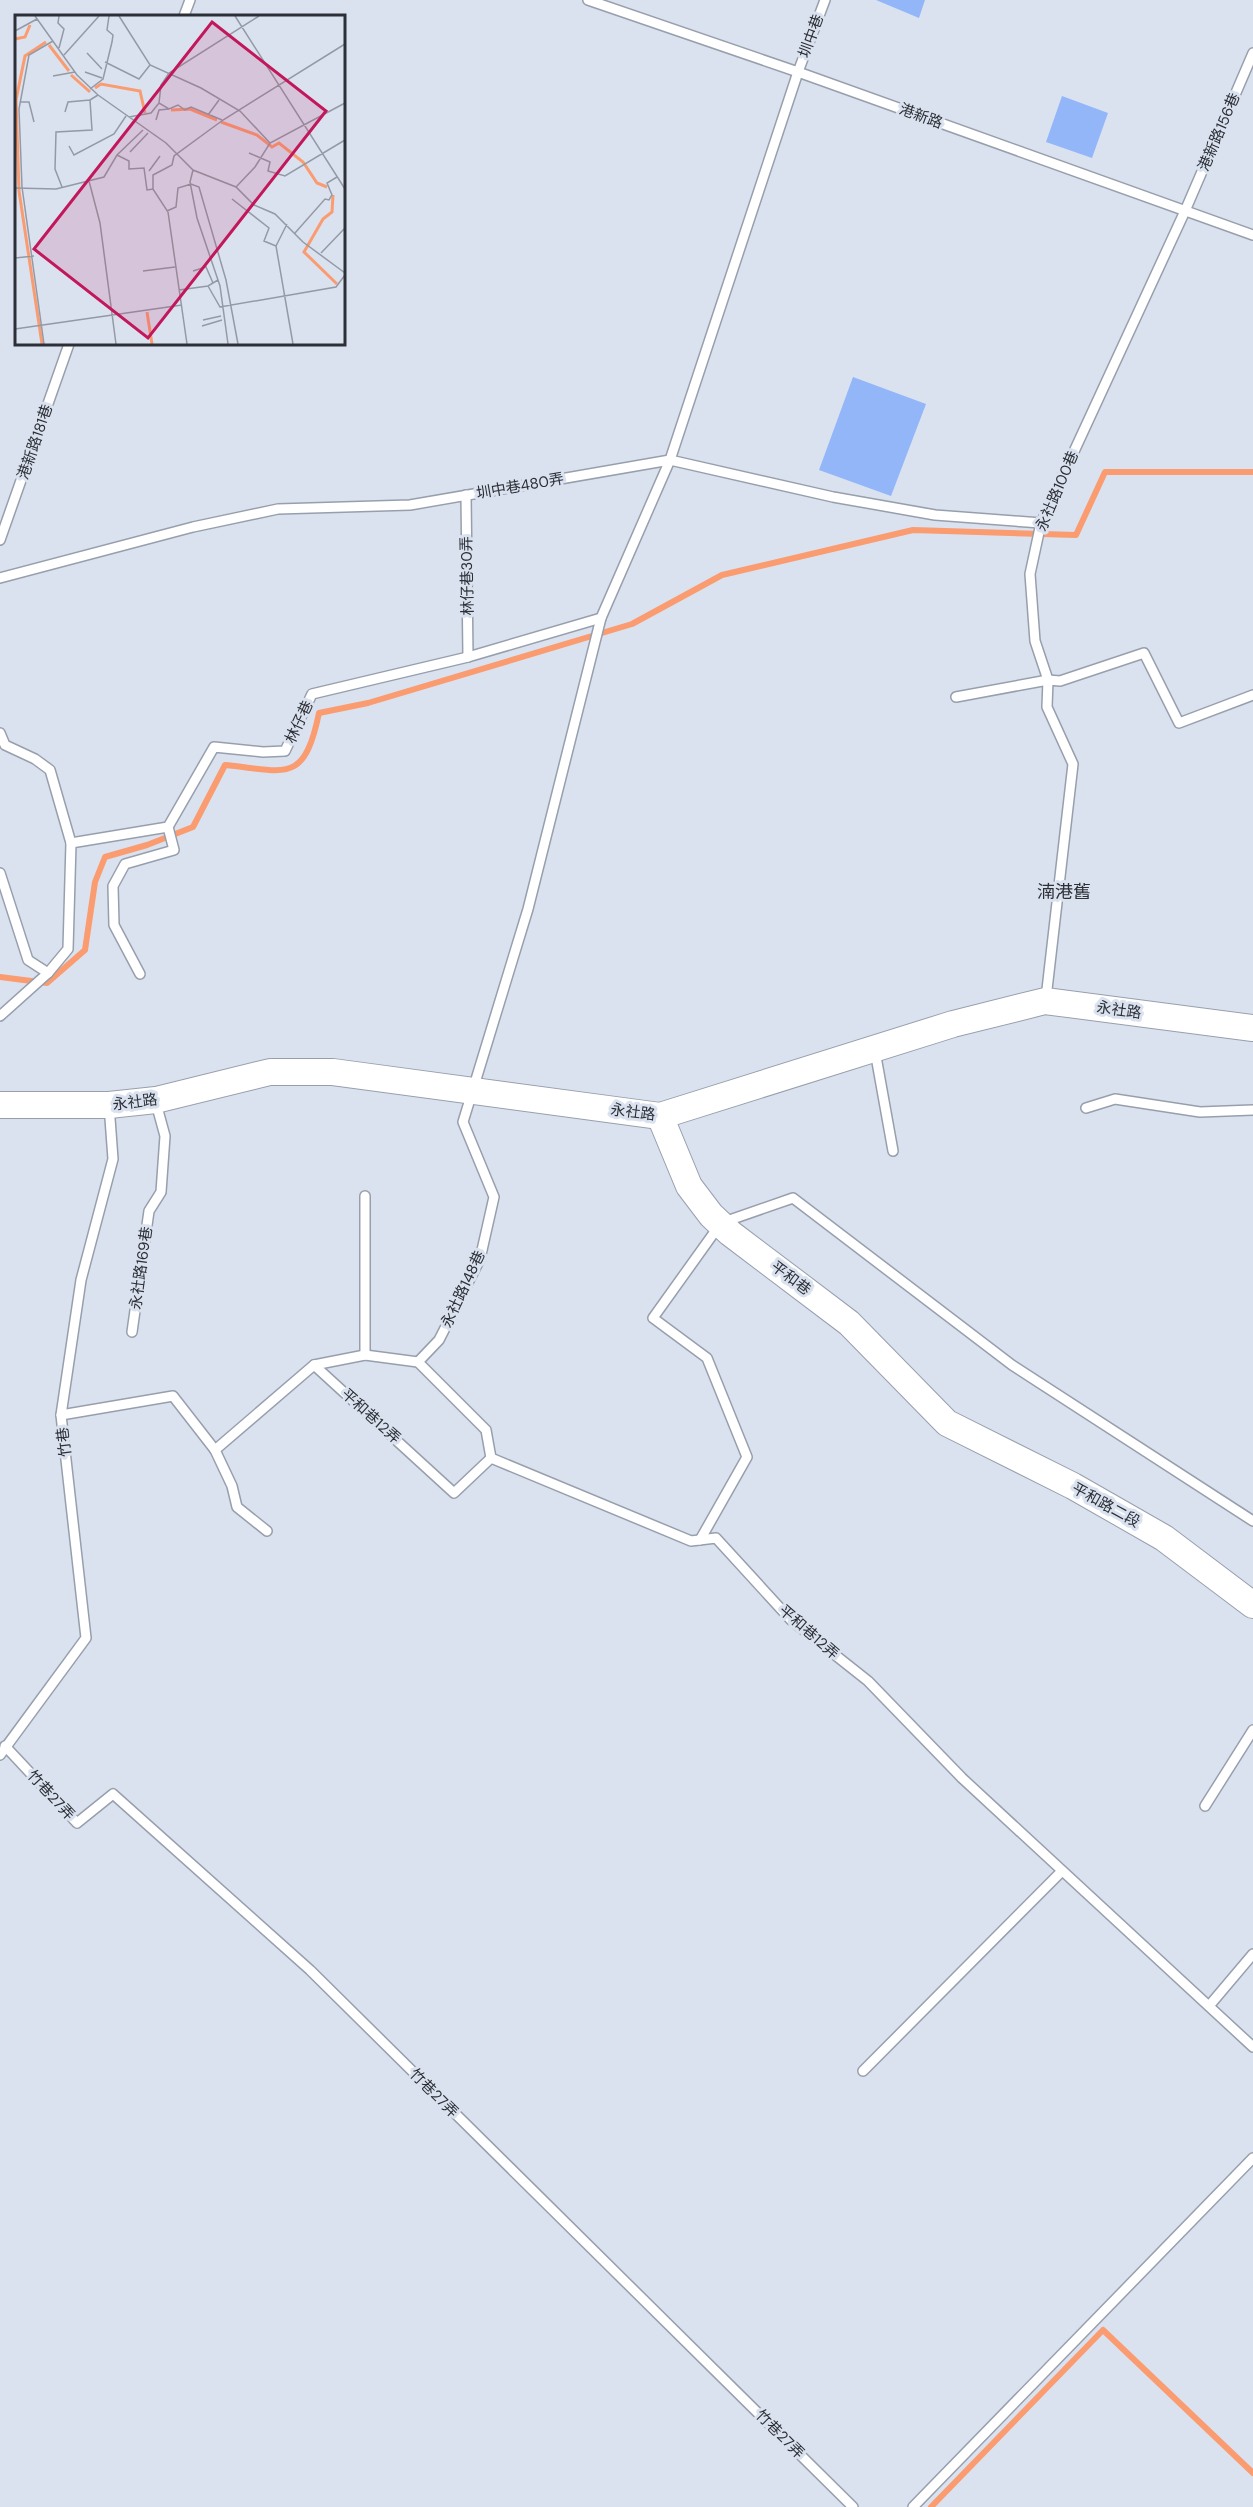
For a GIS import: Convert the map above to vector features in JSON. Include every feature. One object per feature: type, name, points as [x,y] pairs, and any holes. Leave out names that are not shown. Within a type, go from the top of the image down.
[{"type":"street","name":"永社路","points":[[0,1105],[109,1105],[156,1100],[270,1072],[333,1072],[660,1116],[952,1024],[1045,1000],[1253,1028]]},
{"type":"street","name":"平和巷","points":[[660,1116],[689,1186],[721,1223],[849,1323],[947,1423]]},
{"type":"street","name":"平和路二段","points":[[947,1423],[1073,1486],[1164,1538],[1253,1605]]},
{"type":"lane","points":[[184,15],[190,0]]},
{"type":"lane","name":"港新路","points":[[588,0],[798,72],[1253,235]]},
{"type":"lane","name":"圳中巷","points":[[601,618],[670,460],[798,72],[825,0]]},
{"type":"lane","name":"港新路156巷","points":[[1185,211],[1253,52]]},
{"type":"lane","name":"永社路100巷","points":[[1045,1000],[1073,764],[1047,707],[1048,680],[1035,641],[1030,574],[1041,523],[1185,211]]},
{"type":"lane","name":"港新路181巷","points":[[0,540],[69,345]]},
{"type":"lane","name":"圳中巷480弄","points":[[0,578],[193,528],[278,509],[410,505],[670,460],[832,497],[935,515],[1041,523]]},
{"type":"lane","name":"林仔巷30弄","points":[[466,495],[468,657]]},
{"type":"lane","name":"林仔巷","points":[[168,827],[214,747],[263,752],[285,751],[312,694],[468,657],[601,618]]},
{"type":"lane","name":"永社路148巷","points":[[418,1362],[439,1340],[480,1259],[494,1197],[463,1122],[528,909],[601,618]]},
{"type":"lane","points":[[956,697],[1048,680],[1060,681],[1144,653],[1179,723],[1253,695]]},
{"type":"lane","points":[[0,733],[5,745],[35,759],[50,770],[71,843],[68,949],[47,974],[0,1016]]},
{"type":"lane","points":[[71,843],[168,827],[174,850],[125,864],[113,886],[114,925],[140,974]]},
{"type":"lane","points":[[0,873],[28,960],[47,974]]},
{"type":"lane","points":[[875,1049],[893,1151]]},
{"type":"lane","points":[[1086,1108],[1115,1099],[1200,1112],[1253,1110]]},
{"type":"lane","name":"永社路169巷","points":[[132,1332],[149,1211],[161,1192],[165,1136],[156,1100]]},
{"type":"lane","name":"竹巷","points":[[3,1750],[86,1638],[61,1416],[81,1280],[113,1159],[109,1105]]},
{"type":"lane","points":[[365,1196],[365,1355]]},
{"type":"lane","points":[[700,1540],[747,1457],[706,1358],[653,1318],[721,1223],[793,1198],[1012,1365],[1253,1521]]},
{"type":"lane","points":[[216,1450],[314,1365],[365,1355],[418,1362],[486,1430],[491,1458]]},
{"type":"lane","name":"平和巷12弄","points":[[314,1365],[454,1493],[491,1458],[691,1541],[716,1538],[791,1620],[868,1681],[962,1778],[1062,1871]]},
{"type":"lane","points":[[61,1416],[172,1396],[216,1450],[232,1486],[237,1507],[267,1531]]},
{"type":"lane","points":[[1205,1806],[1253,1730]]},
{"type":"lane","name":"竹巷27弄","points":[[3,1750],[77,1823],[113,1794],[301,1962],[853,2507]]},
{"type":"lane","points":[[863,2071],[1062,1871],[1253,2047]]},
{"type":"lane","points":[[1209,2006],[1253,1954]]},
{"type":"lane","points":[[913,2507],[1253,2158]]},
{"type":"building","points":[[876,0],[925,0],[919,18]]},
{"type":"building","points":[[1062,96],[1108,113],[1092,158],[1046,142]]},
{"type":"building","points":[[853,377],[926,404],[891,496],[819,470]]},
{"type":"waterway","points":[[0,977],[47,983],[85,950],[95,882],[105,857],[147,845],[193,827],[225,765],[278,770],[299,763],[307,752],[319,713],[368,703],[632,624],[722,575],[913,530],[1076,535],[1105,472],[1253,472]]},
{"type":"waterway","points":[[931,2507],[1103,2330],[1253,2473]]},
{"type":"district","name":"湳港舊","points":[[1064,892]]}]
